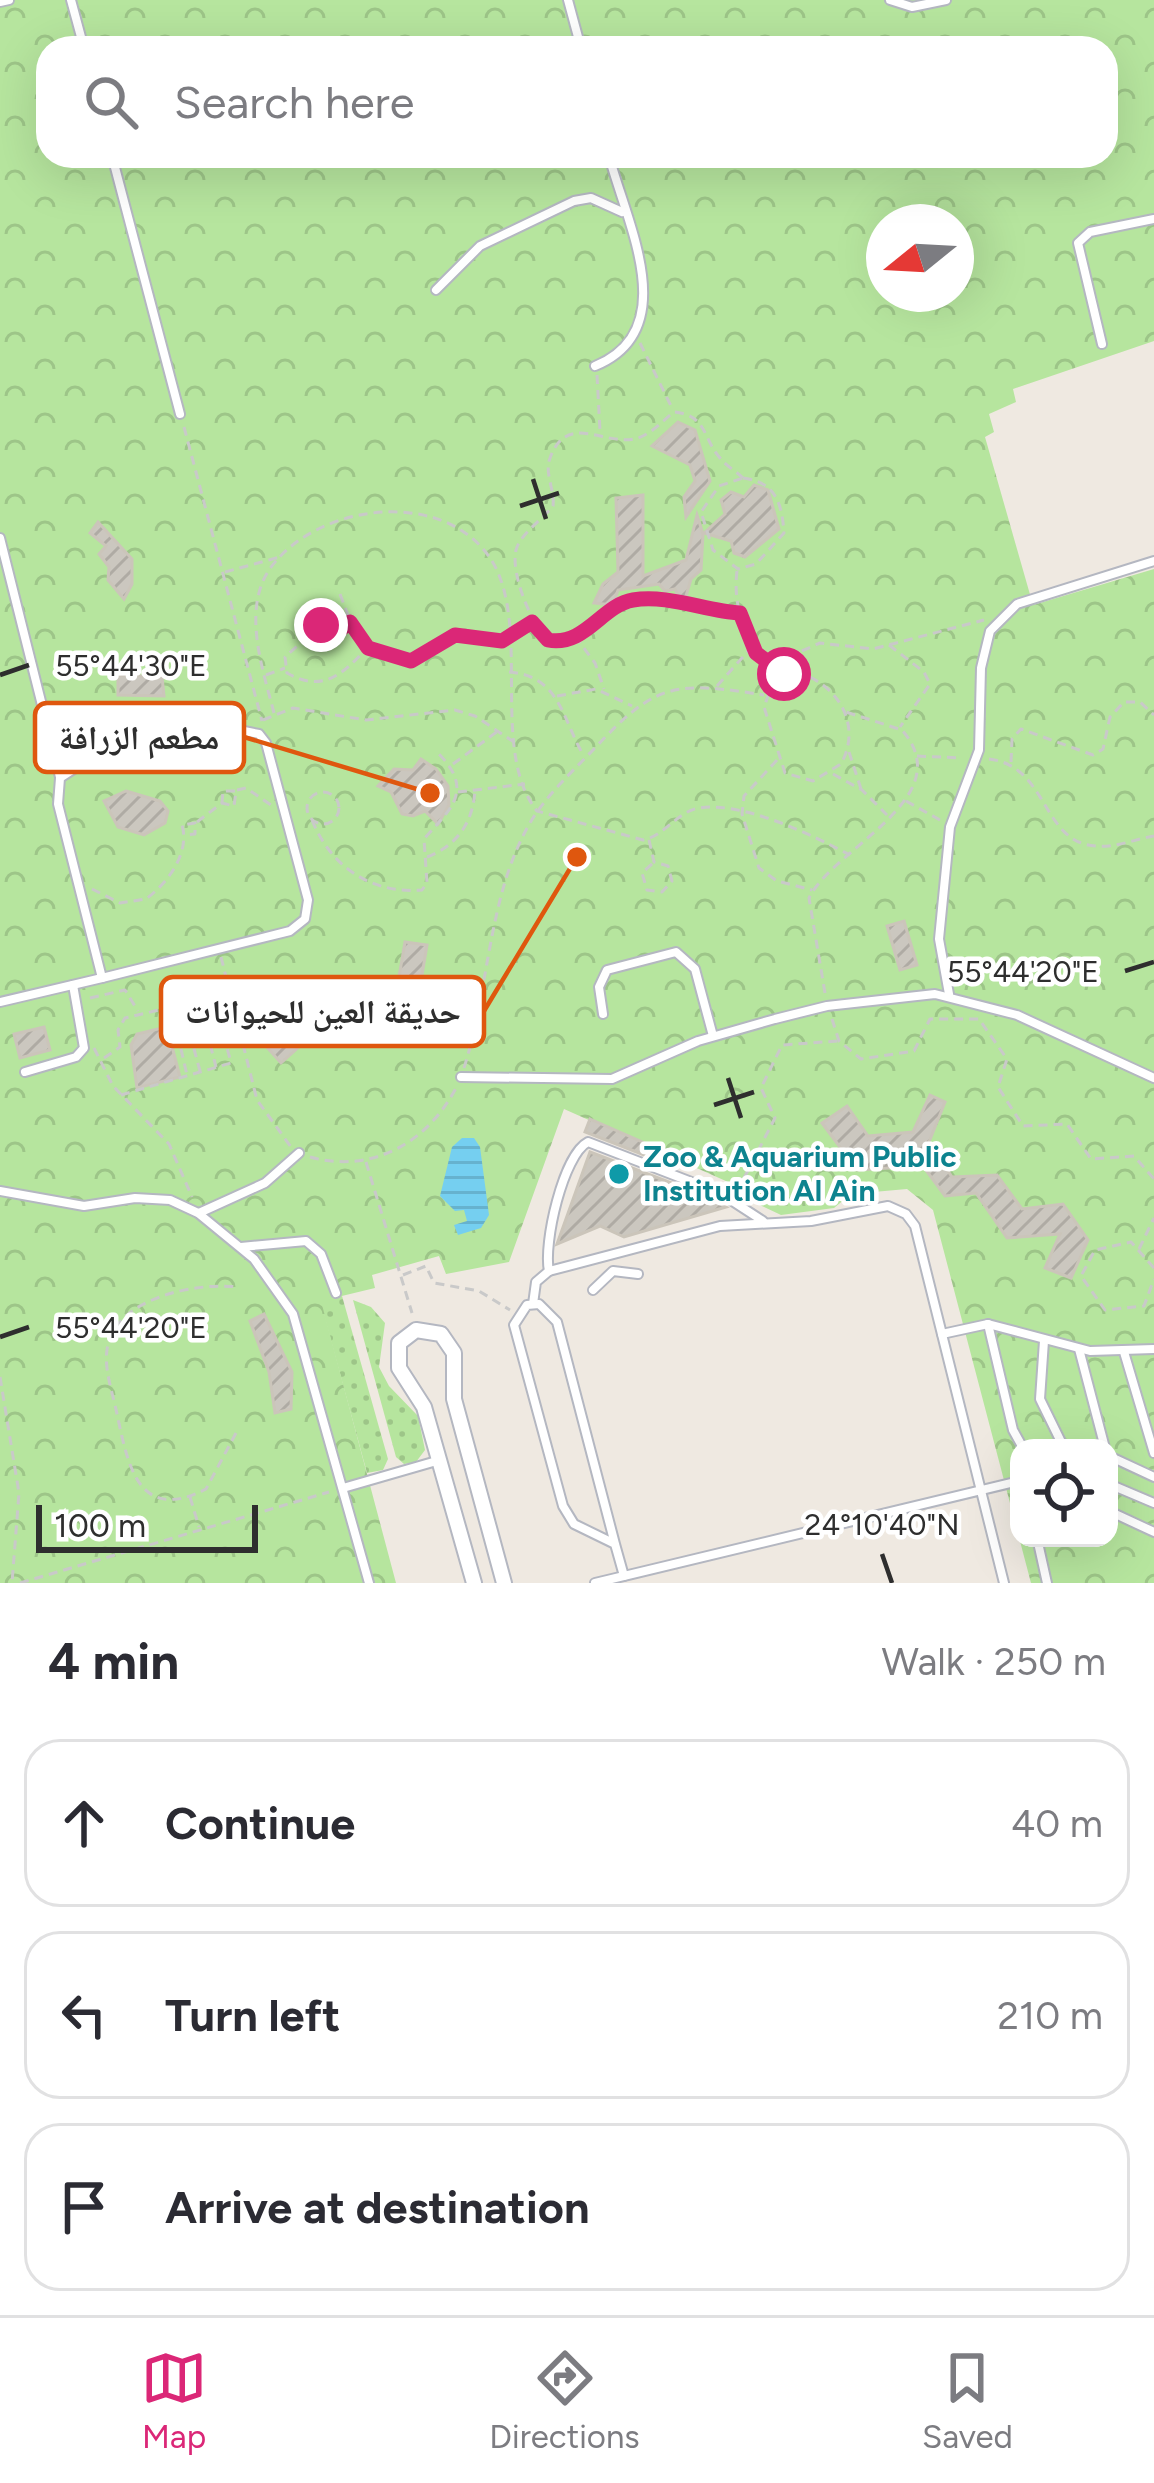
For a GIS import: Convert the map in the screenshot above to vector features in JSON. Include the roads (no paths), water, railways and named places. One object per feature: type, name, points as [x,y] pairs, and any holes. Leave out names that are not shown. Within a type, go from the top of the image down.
[{"type":"street","points":[[474,1583],[440,1460],[396,1351],[416,1330],[434,1330],[447,1339],[454,1353],[441,1386],[506,1580]]},
{"type":"street","points":[[415,1390],[441,1386]]},
{"type":"street","points":[[452,1499],[464,1489],[478,1492]]},
{"type":"lane","points":[[71,0],[81,36]]},
{"type":"lane","points":[[568,0],[578,36]]},
{"type":"lane","points":[[890,0],[912,8],[946,0]]},
{"type":"lane","points":[[115,168],[180,413]]},
{"type":"lane","points":[[595,367],[618,354],[634,336],[646,299],[612,168]]},
{"type":"lane","points":[[436,290],[480,246],[574,201],[591,198],[624,212]]},
{"type":"lane","points":[[1102,344],[1078,243],[1090,232],[1154,219]]},
{"type":"lane","points":[[0,538],[60,778],[56,797],[102,978]]},
{"type":"lane","points":[[949,994],[939,939],[950,826],[977,758],[983,656],[990,631],[1002,615],[1031,599],[1154,561]]},
{"type":"lane","points":[[0,1002],[290,931],[305,919],[308,900],[266,743],[254,731],[76,767],[60,778]]},
{"type":"lane","points":[[603,1014],[599,987],[608,970],[676,952],[695,969],[713,1036]]},
{"type":"lane","points":[[25,1072],[76,1057],[86,1043],[73,985]]},
{"type":"lane","points":[[461,1077],[603,1080],[713,1036],[827,1006],[899,995],[949,994],[1017,1015],[1154,1078]]},
{"type":"lane","points":[[549,1270],[549,1232],[573,1156],[588,1142],[720,1193],[764,1222]]},
{"type":"lane","points":[[196,1212],[265,1183],[299,1153]]},
{"type":"lane","points":[[0,1191],[84,1206],[158,1197],[196,1212],[266,1271],[293,1314],[369,1583]]},
{"type":"lane","points":[[615,1544],[578,1527],[565,1513],[514,1325],[517,1313],[532,1304],[536,1282],[549,1270],[720,1226],[811,1221],[888,1206],[901,1210],[914,1226],[1004,1583]]},
{"type":"lane","points":[[241,1247],[306,1241],[321,1253],[336,1293]]},
{"type":"lane","points":[[593,1290],[613,1271],[638,1274]]},
{"type":"lane","points":[[532,1304],[555,1316],[624,1576]]},
{"type":"lane","points":[[942,1334],[988,1324],[1079,1349],[1154,1348]]},
{"type":"lane","points":[[988,1324],[1018,1439]]},
{"type":"lane","points":[[1044,1341],[1040,1399],[1060,1439]]},
{"type":"lane","points":[[1079,1349],[1103,1439]]},
{"type":"lane","points":[[1124,1352],[1154,1453]]},
{"type":"lane","points":[[344,1488],[440,1460]]},
{"type":"lane","points":[[1118,1460],[1154,1477]]},
{"type":"lane","points":[[595,1583],[1010,1483]]},
{"type":"lane","points":[[1118,1488],[1154,1503]]},
{"type":"lane","points":[[1118,1515],[1154,1532]]},
{"type":"lane","points":[[1039,1547],[1047,1583]]},
{"type":"lane","points":[[663,1567],[667,1583]]},
{"type":"water","points":[[462,1138],[474,1138],[480,1147],[489,1215],[481,1228],[458,1235],[454,1225],[467,1221],[464,1210],[455,1211],[440,1196],[452,1147]]},
{"type":"place","name":"مطعم الزرافة","points":[[430,793]]},
{"type":"place","name":"حديقة العين للحيوانات","points":[[577,857]]},
{"type":"place","name":"Zoo & Aquarium Public Institution Al Ain","points":[[619,1174]]}]
